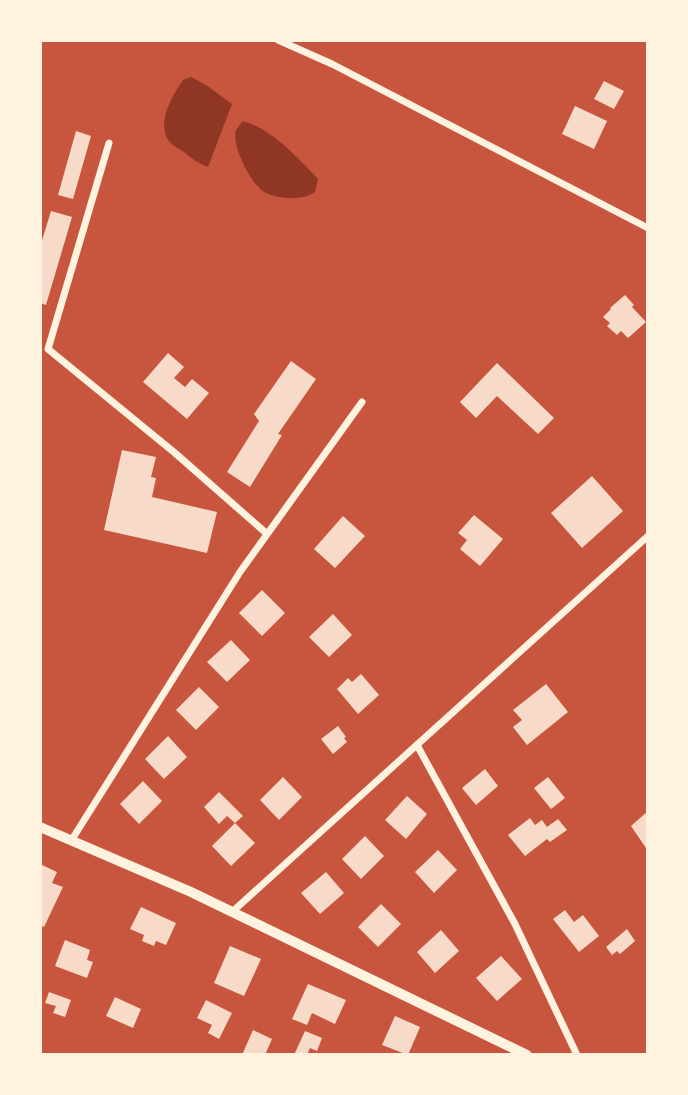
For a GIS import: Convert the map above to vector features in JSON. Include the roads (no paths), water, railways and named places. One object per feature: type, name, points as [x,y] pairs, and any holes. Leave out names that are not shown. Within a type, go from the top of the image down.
[{"type":"street","points":[[278,40],[332,64],[648,228]]},
{"type":"street","points":[[109,142],[48,349],[175,453],[266,534]]},
{"type":"street","points":[[71,841],[240,572],[362,402]]},
{"type":"street","points":[[232,912],[648,536]]},
{"type":"street","points":[[416,745],[515,924],[577,1055]]},
{"type":"street","points":[[40,827],[232,912],[527,1055]]}]
